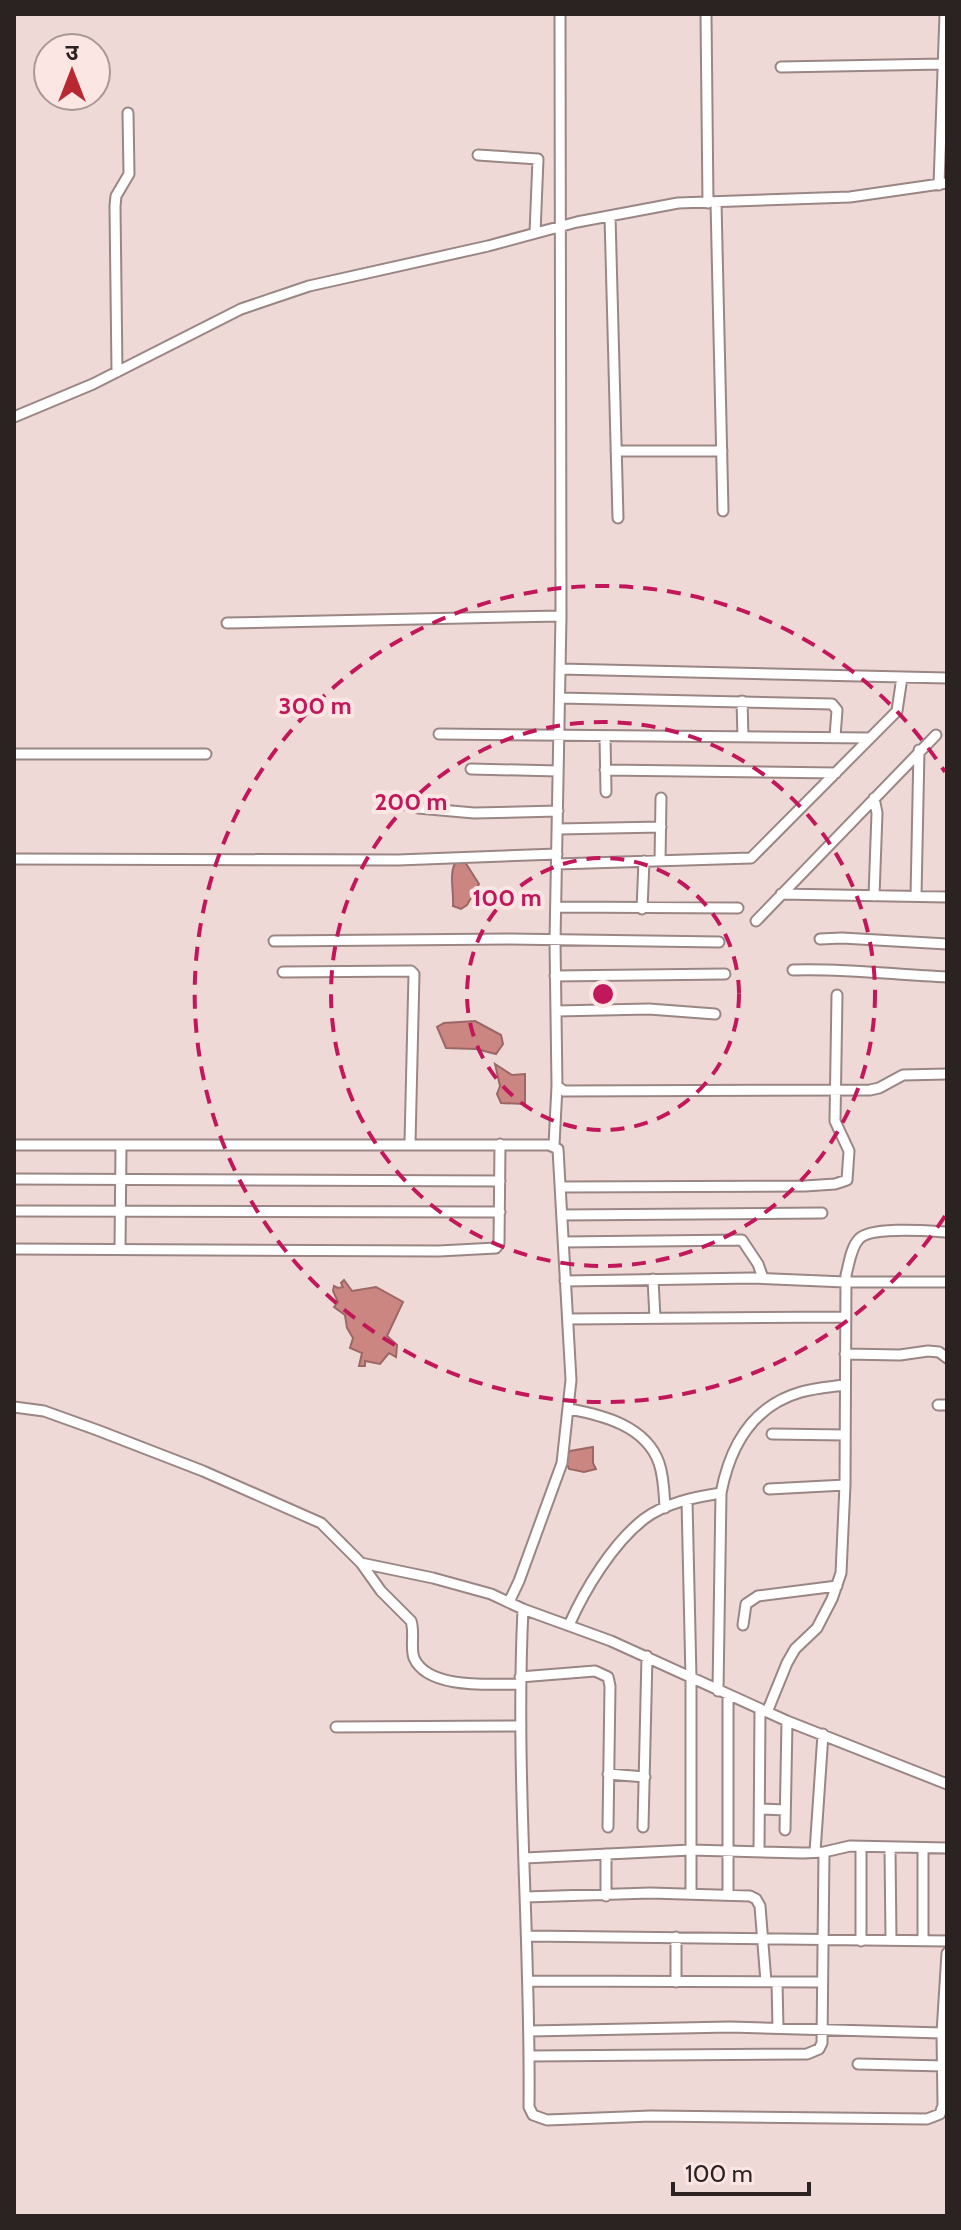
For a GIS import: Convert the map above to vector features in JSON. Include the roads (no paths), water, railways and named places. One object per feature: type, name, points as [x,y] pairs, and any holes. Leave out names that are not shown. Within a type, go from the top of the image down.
[{"type":"street","points":[[509,1602],[562,1463],[571,1380],[560,1154],[554,1145],[561,616],[560,14]]},
{"type":"street","points":[[706,14],[723,511]]},
{"type":"street","points":[[14,417],[117,372],[241,309],[309,286],[560,227],[678,203],[850,197],[943,184],[945,14]]},
{"type":"street","points":[[781,67],[943,64]]},
{"type":"street","points":[[117,372],[115,206],[116,196],[129,174],[128,113]]},
{"type":"street","points":[[478,155],[538,159],[535,233]]},
{"type":"street","points":[[610,216],[618,518]]},
{"type":"street","points":[[616,451],[722,451]]},
{"type":"street","points":[[227,623],[561,616]]},
{"type":"street","points":[[560,669],[947,678]]},
{"type":"street","points":[[14,859],[660,861],[751,858],[897,711],[902,677]]},
{"type":"street","points":[[560,698],[836,705],[835,737]]},
{"type":"street","points":[[742,701],[743,737]]},
{"type":"street","points":[[439,734],[870,738]]},
{"type":"street","points":[[756,921],[936,735]]},
{"type":"street","points":[[605,736],[606,792]]},
{"type":"street","points":[[916,896],[919,750]]},
{"type":"street","points":[[14,754],[206,754]]},
{"type":"street","points":[[471,769],[558,771]]},
{"type":"street","points":[[605,770],[836,773]]},
{"type":"street","points":[[660,861],[661,798]]},
{"type":"street","points":[[874,798],[877,813],[874,896]]},
{"type":"street","points":[[418,808],[474,813],[558,811]]},
{"type":"street","points":[[558,829],[661,827]]},
{"type":"street","points":[[642,909],[644,861]]},
{"type":"street","points":[[781,894],[947,897]]},
{"type":"street","points":[[556,907],[738,908]]},
{"type":"street","points":[[274,941],[509,939],[719,942]]},
{"type":"street","points":[[820,939],[947,944]]},
{"type":"street","points":[[793,970],[845,969],[884,975],[947,977]]},
{"type":"street","points":[[283,972],[411,971],[414,974],[410,1143]]},
{"type":"street","points":[[555,976],[725,974]]},
{"type":"street","points":[[561,1187],[805,1186],[847,1180],[849,1151],[836,1127],[837,995]]},
{"type":"street","points":[[556,1011],[649,1009],[715,1014]]},
{"type":"street","points":[[557,1086],[564,1091],[579,1092],[870,1090],[903,1075],[947,1074]]},
{"type":"street","points":[[14,1249],[491,1249],[499,1243],[500,1144]]},
{"type":"street","points":[[14,1145],[554,1145]]},
{"type":"street","points":[[120,1249],[121,1146]]},
{"type":"street","points":[[14,1179],[500,1181]]},
{"type":"street","points":[[14,1211],[500,1212]]},
{"type":"street","points":[[562,1215],[822,1213]]},
{"type":"street","points":[[759,1850],[764,1710],[795,1649],[817,1628],[837,1586],[843,1545],[845,1485],[845,1282],[855,1246],[860,1238],[868,1234],[947,1232]]},
{"type":"street","points":[[563,1242],[742,1240],[763,1278]]},
{"type":"street","points":[[565,1281],[763,1278],[947,1282]]},
{"type":"street","points":[[653,1279],[655,1318]]},
{"type":"street","points":[[568,1319],[845,1317]]},
{"type":"street","points":[[845,1354],[900,1355],[928,1351],[939,1352],[947,1358]]},
{"type":"street","points":[[728,1893],[721,1493],[727,1466],[752,1420],[783,1399],[803,1391],[844,1385]]},
{"type":"street","points":[[14,1407],[44,1411],[97,1430],[203,1471],[321,1523],[361,1563],[381,1591],[411,1621],[413,1649],[421,1668],[455,1683],[520,1680],[595,1671],[608,1677],[608,1827]]},
{"type":"street","points":[[569,1409],[619,1422],[653,1449],[661,1468],[665,1508]]},
{"type":"street","points":[[772,1434],[845,1435]]},
{"type":"street","points":[[769,1489],[845,1485]]},
{"type":"street","points":[[569,1625],[586,1590],[646,1517],[687,1500],[721,1493]]},
{"type":"street","points":[[687,1500],[691,1893]]},
{"type":"street","points":[[361,1563],[477,1589],[647,1656],[787,1721],[947,1784]]},
{"type":"street","points":[[743,1625],[746,1604],[758,1596],[837,1586]]},
{"type":"street","points":[[523,1609],[520,1680],[529,1981],[529,2107],[533,2115],[547,2120],[651,2116],[927,2119],[940,2114],[943,2105],[942,2033],[947,1953]]},
{"type":"street","points":[[643,1827],[647,1656]]},
{"type":"street","points":[[785,1830],[787,1721]]},
{"type":"street","points":[[336,1727],[521,1726]]},
{"type":"street","points":[[530,2056],[807,2054],[819,2049],[822,2030],[820,1852],[823,1734]]},
{"type":"street","points":[[608,1774],[645,1777]]},
{"type":"street","points":[[760,1809],[785,1810]]},
{"type":"street","points":[[525,1858],[691,1850],[820,1852],[840,1847],[947,1848]]},
{"type":"street","points":[[861,1847],[861,1941]]},
{"type":"street","points":[[890,1848],[891,1940]]},
{"type":"street","points":[[923,1848],[923,1939]]},
{"type":"street","points":[[606,1854],[606,1896]]},
{"type":"street","points":[[526,1897],[691,1893],[750,1896],[760,1906],[766,1982]]},
{"type":"street","points":[[527,1936],[947,1941]]},
{"type":"street","points":[[676,1937],[676,1982]]},
{"type":"street","points":[[529,1981],[821,1982]]},
{"type":"street","points":[[777,1982],[778,2028]]},
{"type":"street","points":[[530,2031],[778,2028],[942,2033]]},
{"type":"street","points":[[858,2064],[944,2066]]}]
